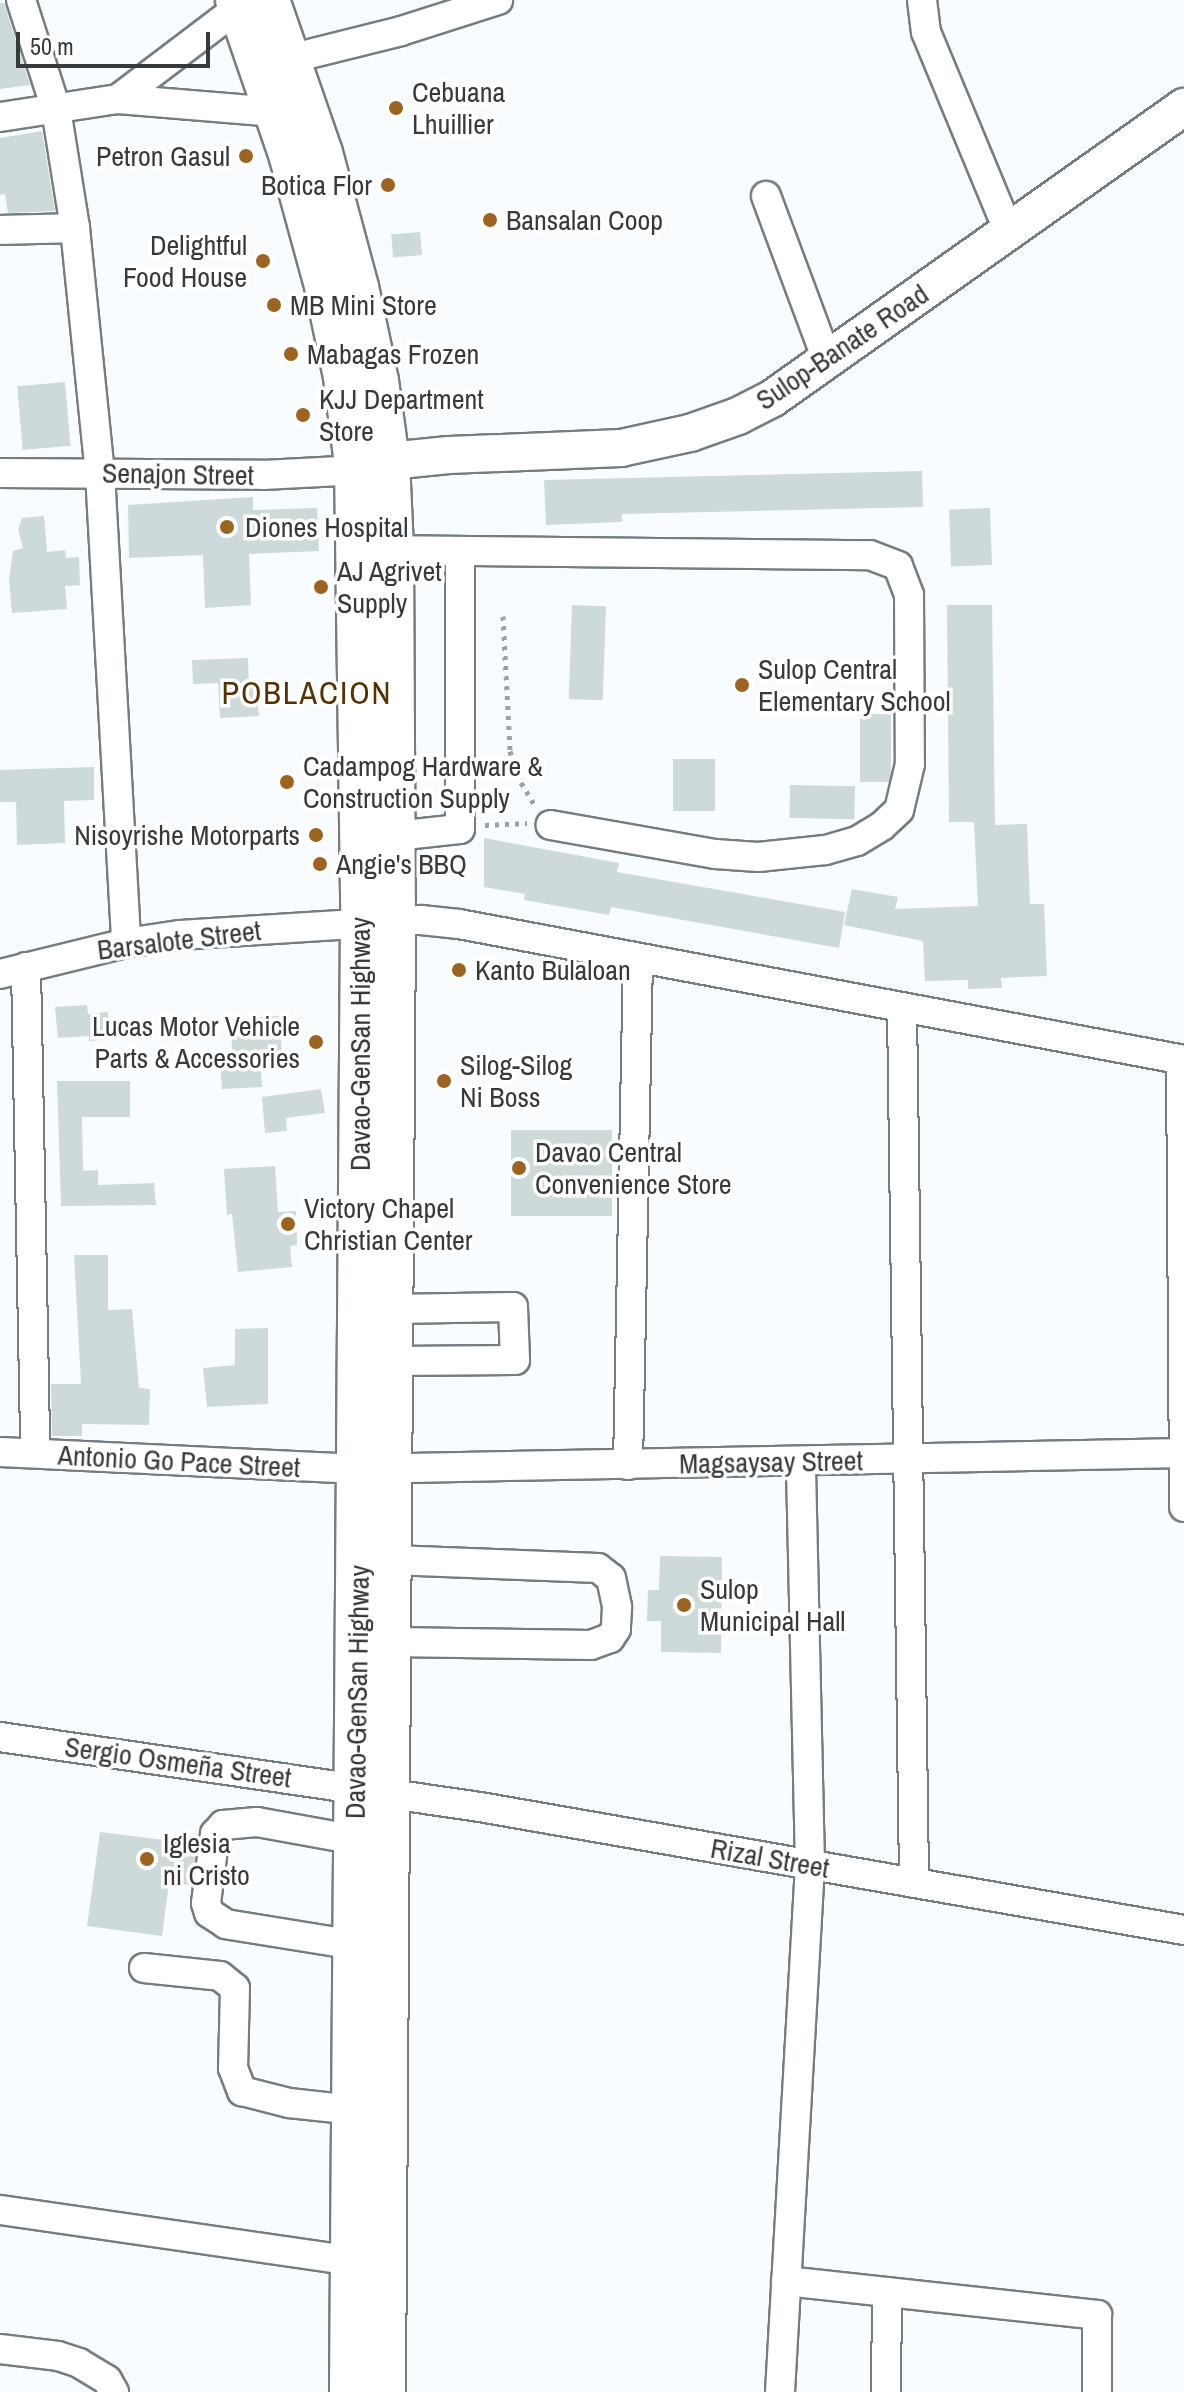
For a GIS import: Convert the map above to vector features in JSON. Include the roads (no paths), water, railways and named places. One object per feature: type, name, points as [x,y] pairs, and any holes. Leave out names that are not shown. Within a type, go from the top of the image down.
[{"type":"highway","name":"Davao-GenSan Highway","points":[[248,2],[276,62],[358,287],[378,381],[372,462],[376,550],[378,921],[374,1791],[385,2392]]},
{"type":"highway","name":"Davao-GenSan Highway","points":[[276,62],[275,112],[325,286],[344,377],[372,462]]},
{"type":"highway","name":"Davao-GenSan Highway","points":[[350,2392],[356,1840],[374,1791],[393,1642],[392,1560],[376,1468],[394,1361],[378,921]]},
{"type":"main road","name":"Sulop-Banate Road","points":[[372,462],[584,451],[654,443],[738,416],[773,398],[1183,109]]},
{"type":"street","points":[[21,0],[56,109],[75,228],[100,473],[126,943]]},
{"type":"street","points":[[276,62],[401,31],[498,0]]},
{"type":"street","points":[[922,0],[926,32],[1009,232]]},
{"type":"street","points":[[118,99],[248,2]]},
{"type":"street","points":[[0,117],[118,99],[275,112]]},
{"type":"street","points":[[766,196],[827,360]]},
{"type":"street","points":[[0,230],[75,228]]},
{"type":"street","name":"Senajon Street","points":[[0,473],[294,474],[340,471],[372,462]]},
{"type":"street","points":[[376,550],[870,555],[898,566],[909,595],[910,764],[899,810],[882,826],[857,841],[825,850],[758,857],[715,854],[551,825]]},
{"type":"street","points":[[377,838],[460,829],[460,551]]},
{"type":"street","name":"Barsalote Street","points":[[13,970],[126,943],[378,921],[459,924],[1183,1060]]},
{"type":"street","points":[[628,1465],[638,959]]},
{"type":"street","points":[[13,970],[35,1453]]},
{"type":"street","points":[[902,1008],[914,1883]]},
{"type":"street","points":[[1183,1060],[1184,1507]]},
{"type":"street","points":[[393,1309],[513,1307],[515,1360],[394,1361]]},
{"type":"street","name":"Antonio Go Pace Street","points":[[0,1452],[376,1468]]},
{"type":"street","name":"Magsaysay Street","points":[[376,1468],[1183,1453]]},
{"type":"street","points":[[780,2392],[810,1865],[801,1461]]},
{"type":"street","points":[[392,1560],[598,1568],[611,1578],[617,1607],[616,1629],[610,1638],[591,1645],[393,1642]]},
{"type":"street","name":"Sergio Osmeña Street","points":[[0,1737],[374,1791]]},
{"type":"street","name":"Rizal Street","points":[[374,1791],[1184,1930]]},
{"type":"street","points":[[355,1945],[226,1924],[209,1913],[206,1903],[215,1834],[223,1825],[257,1822],[356,1840]]},
{"type":"street","points":[[144,1968],[220,1976],[235,1988],[233,2068],[242,2091],[289,2103],[353,2110]]},
{"type":"street","points":[[0,2210],[352,2261]]},
{"type":"street","points":[[786,2281],[1097,2315],[1097,2392]]},
{"type":"street","points":[[886,2392],[887,2292]]},
{"type":"street","points":[[0,2349],[58,2356],[79,2363],[107,2380],[114,2392]]},
{"type":"place","name":"Cebuana Lhuillier","points":[[396,108]]},
{"type":"place","name":"Petron Gasul","points":[[246,156]]},
{"type":"place","name":"Botica Flor","points":[[388,185]]},
{"type":"place","name":"Bansalan Coop","points":[[490,220]]},
{"type":"place","name":"Delightful Food House","points":[[263,261]]},
{"type":"place","name":"MB Mini Store","points":[[274,305]]},
{"type":"place","name":"Mabagas Frozen","points":[[291,354]]},
{"type":"place","name":"KJJ Department Store","points":[[303,415]]},
{"type":"place","name":"Diones Hospital","points":[[227,527]]},
{"type":"place","name":"AJ Agrivet Supply","points":[[321,587]]},
{"type":"place","name":"Sulop Central Elementary School","points":[[742,685]]},
{"type":"place","name":"Cadampog Hardware & Construction Supply","points":[[287,782]]},
{"type":"place","name":"Nisoyrishe Motorparts","points":[[316,835]]},
{"type":"place","name":"Angie's BBQ","points":[[320,864]]},
{"type":"place","name":"Kanto Bulaloan","points":[[459,970]]},
{"type":"place","name":"Lucas Motor Vehicle Parts & Accessories","points":[[316,1042]]},
{"type":"place","name":"Silog-Silog Ni Boss","points":[[444,1081]]},
{"type":"place","name":"Davao Central Convenience Store","points":[[519,1168]]},
{"type":"place","name":"Victory Chapel Christian Center","points":[[288,1224]]},
{"type":"place","name":"Sulop Municipal Hall","points":[[684,1605]]},
{"type":"place","name":"Iglesia ni Cristo","points":[[147,1859]]},
{"type":"district","name":"POBLACION","points":[[307,693]]}]
